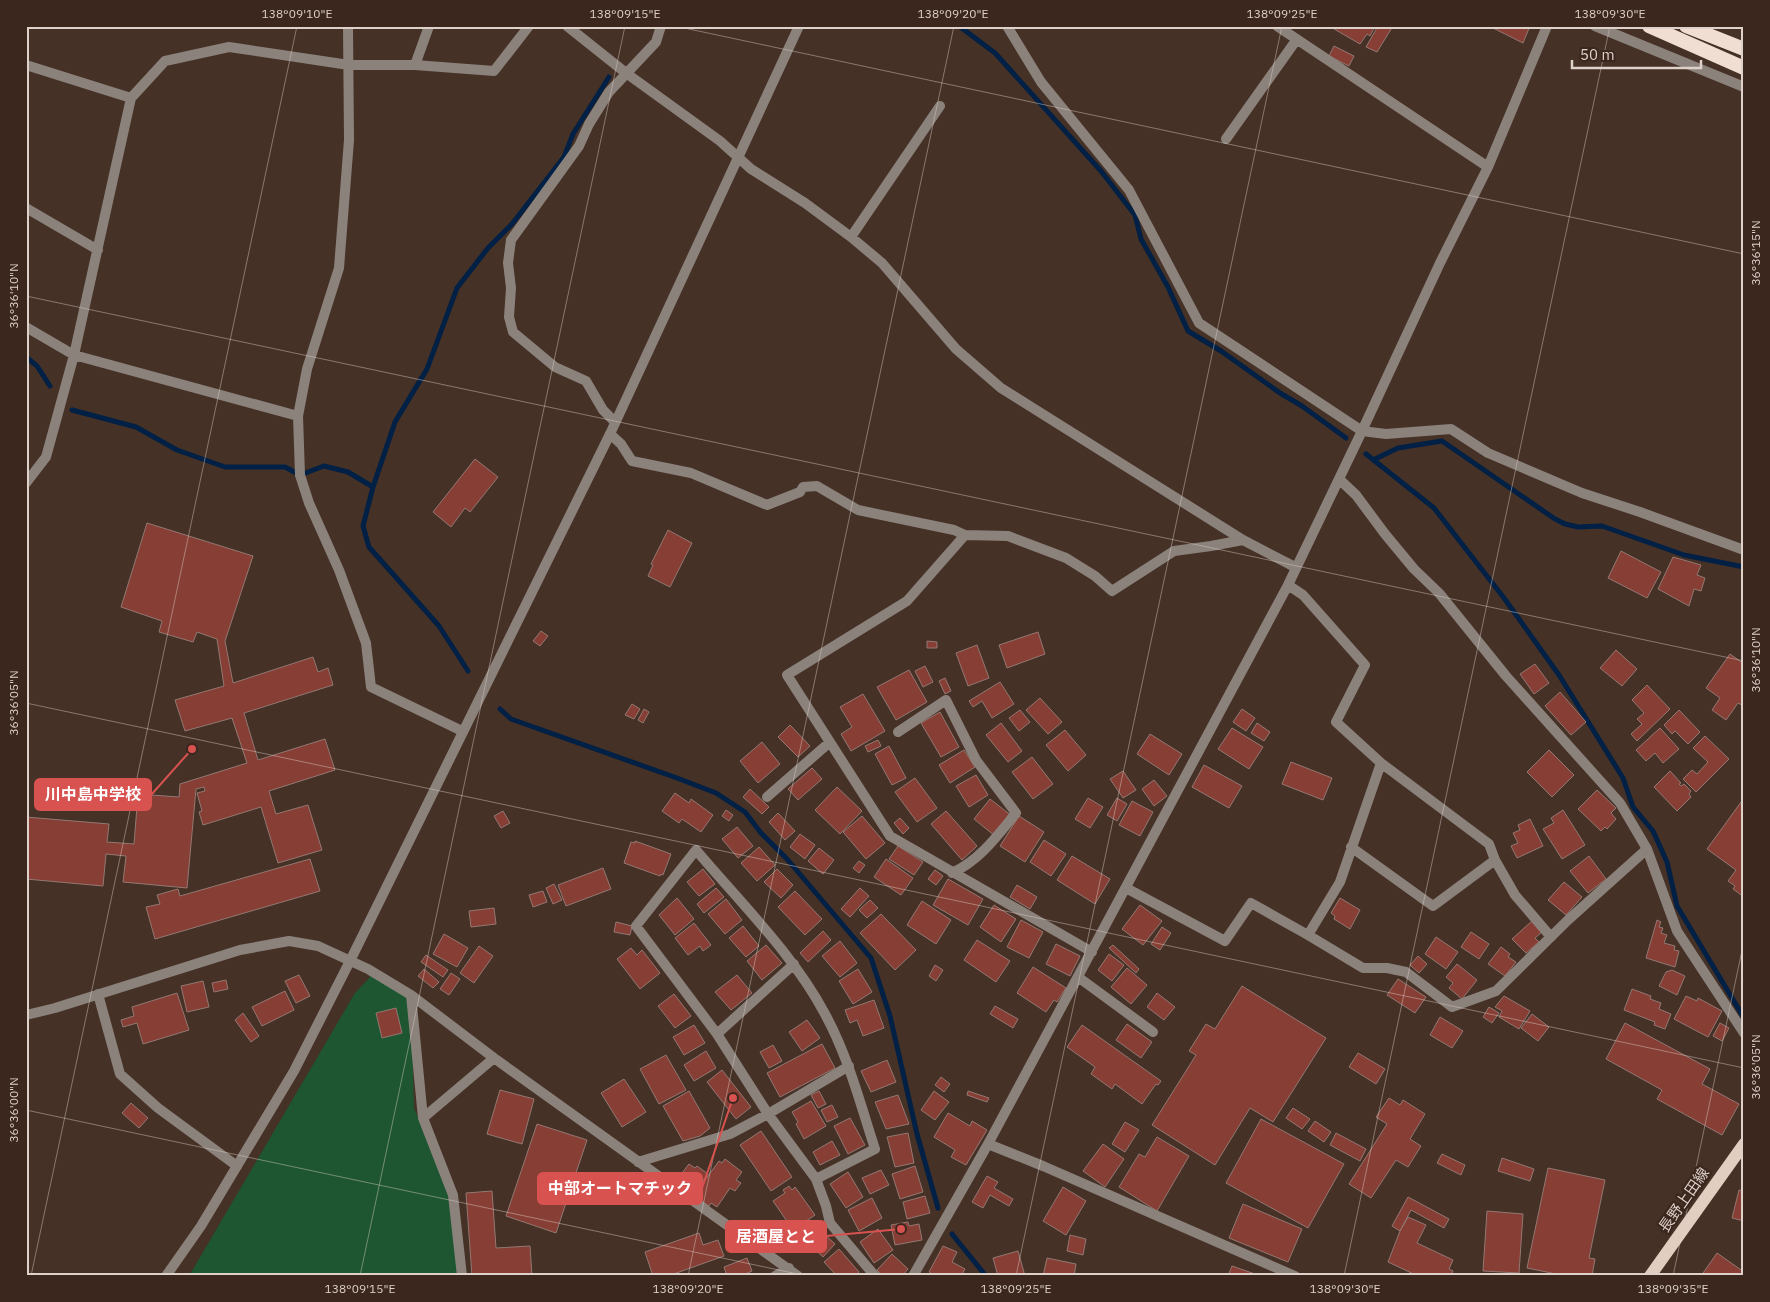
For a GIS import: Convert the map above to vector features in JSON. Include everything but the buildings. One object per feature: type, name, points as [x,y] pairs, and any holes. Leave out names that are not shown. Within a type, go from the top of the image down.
[{"type":"highway","points":[[1649,26],[1744,68]]},
{"type":"highway","points":[[1686,26],[1744,49]]},
{"type":"highway","points":[[1710,26],[1744,40]]},
{"type":"main road","name":"長野上田線","points":[[1650,1276],[1744,1144]]},
{"type":"street","points":[[348,26],[350,140],[339,268],[307,369],[298,416],[300,475],[309,503],[339,570],[366,644],[371,687],[462,732]]},
{"type":"street","points":[[415,65],[429,26]]},
{"type":"street","points":[[26,482],[46,457],[74,355],[131,98],[165,61],[229,47],[350,65],[415,65],[494,71],[529,26]]},
{"type":"street","points":[[567,26],[626,73],[720,141],[738,158],[805,203],[882,263],[956,349],[1001,388],[1243,540],[1296,567]]},
{"type":"street","points":[[615,422],[603,410],[586,381],[555,367],[513,332],[509,317],[510,288],[508,262],[510,240],[579,146],[589,124],[609,92],[656,42],[661,26]]},
{"type":"street","points":[[166,1276],[200,1226],[294,1071],[350,961],[610,434],[799,26]]},
{"type":"street","points":[[1008,26],[1041,82],[1129,190],[1199,323],[1362,431],[1386,434],[1451,429],[1488,453],[1582,493],[1744,550]]},
{"type":"street","points":[[1277,26],[1488,167]]},
{"type":"street","points":[[913,1276],[988,1144],[1288,585],[1440,263],[1488,167],[1547,26]]},
{"type":"street","points":[[1595,26],[1744,87]]},
{"type":"street","points":[[1226,139],[1297,39]]},
{"type":"street","points":[[26,65],[131,98]]},
{"type":"street","points":[[850,237],[940,106]]},
{"type":"street","points":[[26,208],[98,250]]},
{"type":"street","points":[[26,327],[74,355],[298,416]]},
{"type":"street","points":[[610,434],[621,444],[632,461],[691,473],[767,505],[800,492],[803,487],[816,486],[858,510],[954,530],[965,535],[1008,536],[1066,558],[1095,576],[1112,591],[1174,551],[1243,540]]},
{"type":"street","points":[[1339,479],[1356,495],[1414,569],[1439,593],[1506,676],[1620,803],[1648,849],[1677,931],[1744,1033]]},
{"type":"street","points":[[965,535],[907,601],[788,675],[890,836],[1092,952]]},
{"type":"street","points":[[1288,585],[1303,595],[1365,665],[1336,722],[1381,763],[1489,844],[1495,860],[1515,894],[1551,937]]},
{"type":"street","points":[[898,732],[946,700],[976,760],[1016,813],[987,849],[962,868],[952,873]]},
{"type":"street","points":[[767,797],[830,742]]},
{"type":"street","points":[[1308,935],[1340,882],[1381,763]]},
{"type":"street","points":[[1351,847],[1433,906],[1495,860]]},
{"type":"street","points":[[1126,888],[1225,941],[1251,903],[1363,968],[1387,968],[1406,972],[1452,1007],[1496,991],[1551,937],[1648,849]]},
{"type":"street","points":[[816,1179],[875,1149],[848,1066],[825,1013],[794,964],[696,850],[636,926],[717,1034],[768,1114],[816,1179],[830,1223],[875,1276]]},
{"type":"street","points":[[26,1015],[240,950],[289,941],[318,946],[368,969],[411,995],[494,1058],[798,1276]]},
{"type":"street","points":[[717,1034],[794,964]]},
{"type":"street","points":[[1078,978],[1153,1032]]},
{"type":"street","points":[[98,994],[120,1074],[158,1108],[237,1166]]},
{"type":"street","points":[[411,995],[423,1118],[453,1195],[462,1276]]},
{"type":"street","points":[[423,1118],[494,1058]]},
{"type":"street","points":[[638,1162],[730,1134],[768,1114],[848,1066]]},
{"type":"street","points":[[988,1144],[1043,1166],[1295,1276]]},
{"type":"street","points":[[775,1276],[788,1268]]},
{"type":"green space","points":[[368,969],[411,995],[414,1108],[454,1201],[457,1276],[189,1276],[355,993],[370,977]]},
{"type":"waterway","points":[[959,26],[995,53],[1101,171],[1135,215],[1141,239],[1168,287],[1188,331],[1221,351],[1346,438]]},
{"type":"waterway","points":[[373,487],[395,422],[427,369],[457,288],[488,248],[512,224],[564,157],[573,134],[609,77]]},
{"type":"waterway","points":[[26,357],[37,366],[50,386]]},
{"type":"waterway","points":[[72,410],[136,427],[177,450],[225,467],[285,467],[300,475],[324,466],[348,472],[373,487],[363,526],[369,547],[439,626],[468,671]]},
{"type":"waterway","points":[[1373,460],[1398,448],[1442,441],[1565,524],[1578,527],[1602,526],[1684,555],[1744,567]]},
{"type":"waterway","points":[[1366,454],[1434,508],[1504,598],[1559,675],[1623,778],[1633,807],[1653,831],[1667,862],[1677,906],[1744,1018]]},
{"type":"waterway","points":[[500,709],[511,719],[716,793],[745,812],[761,833],[787,859],[871,958],[890,1016],[917,1134],[938,1208]]},
{"type":"waterway","points":[[952,1234],[986,1276]]},
{"type":"place","name":"川中島中学校","points":[[192,749]]},
{"type":"place","name":"中部オートマチック","points":[[733,1098]]},
{"type":"place","name":"居酒屋とと","points":[[901,1229]]}]
